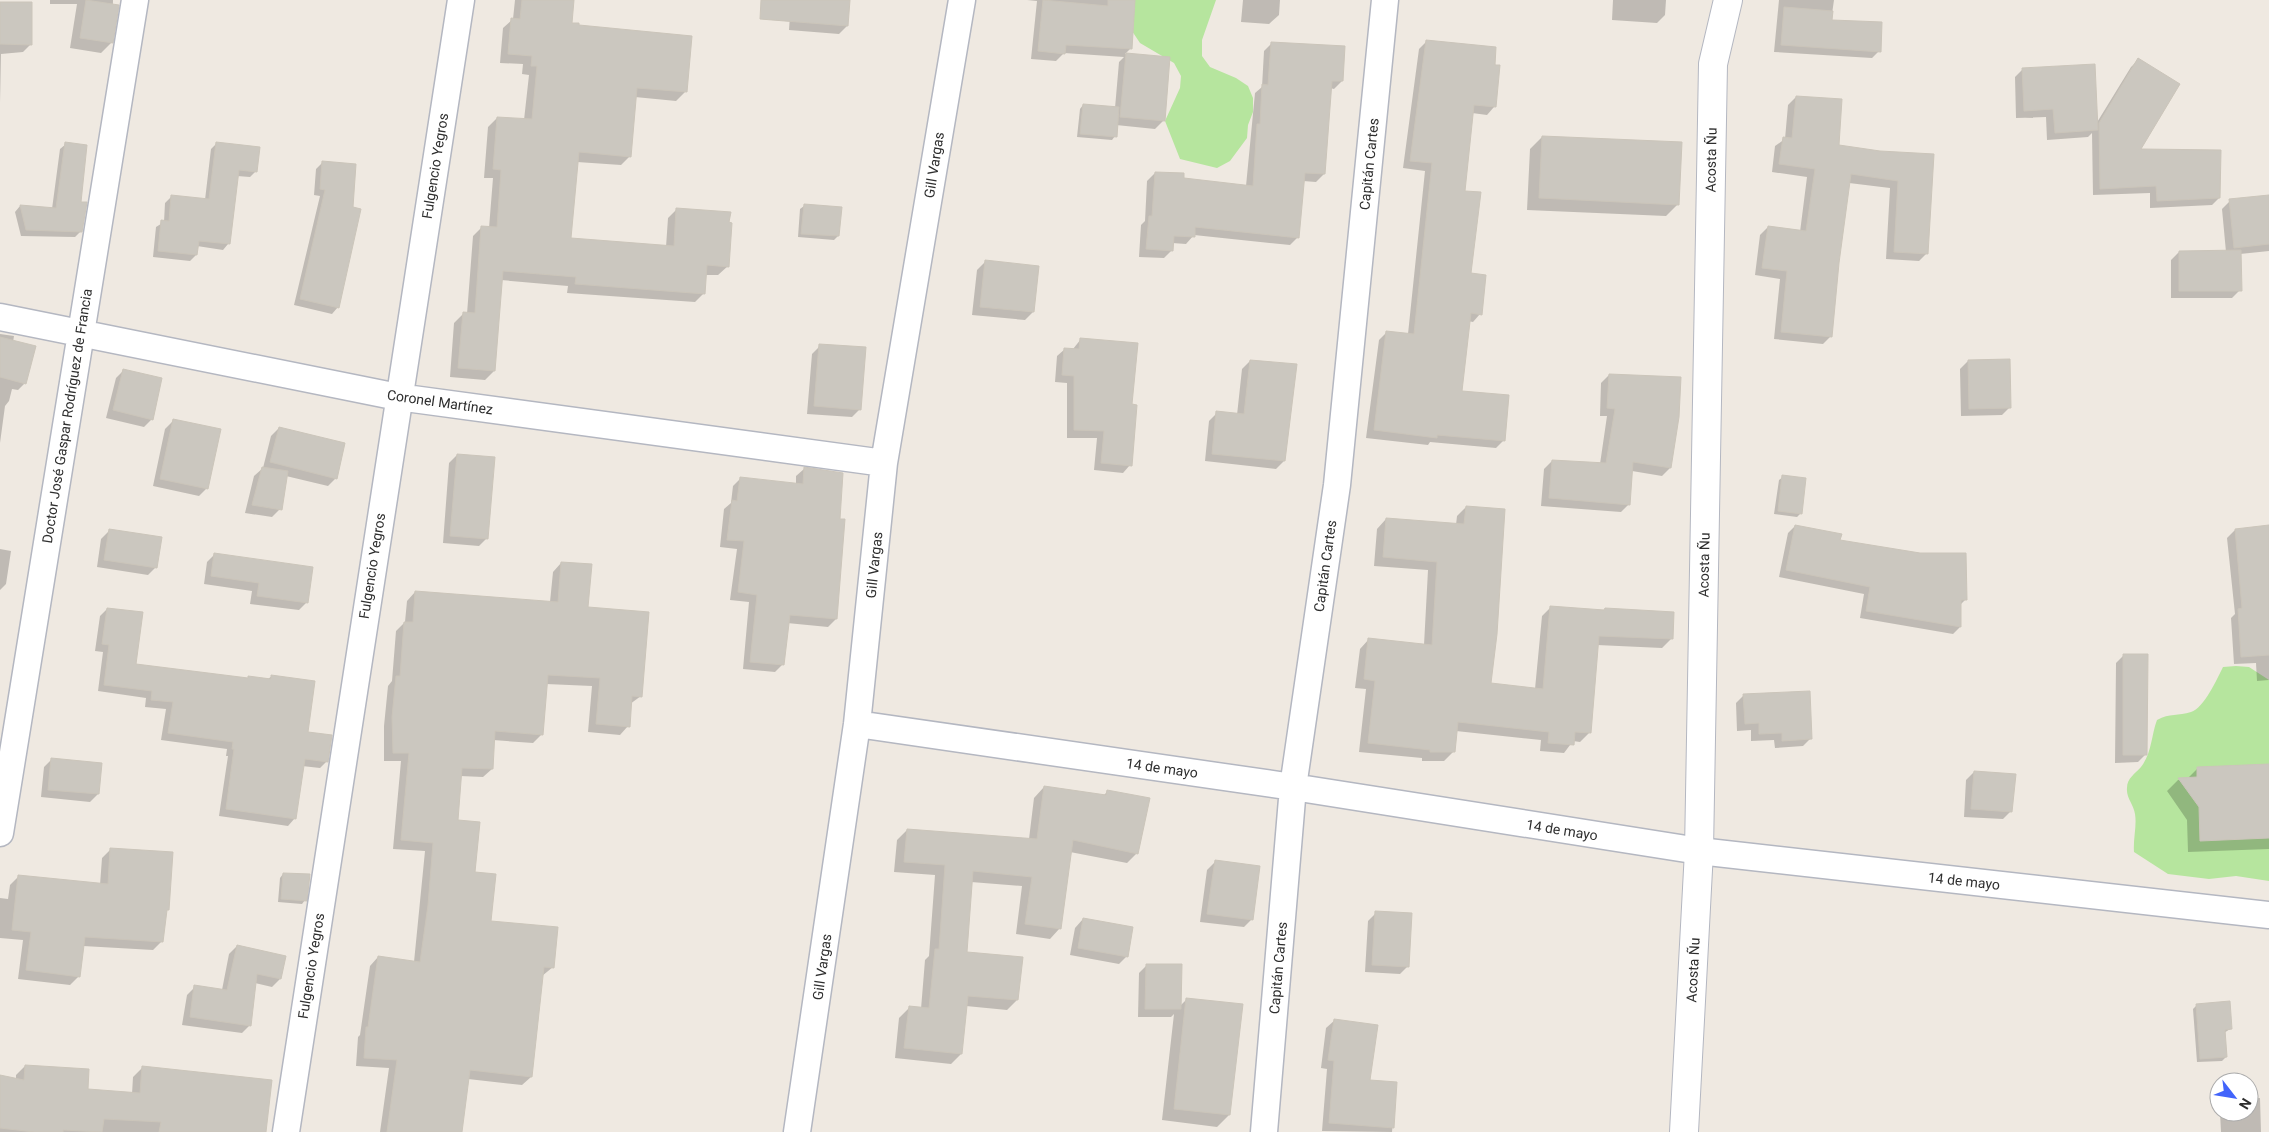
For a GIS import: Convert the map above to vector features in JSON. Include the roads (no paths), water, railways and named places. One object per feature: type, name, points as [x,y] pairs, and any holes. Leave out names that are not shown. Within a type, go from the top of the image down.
[{"type":"street","name":"Doctor José Gaspar Rodríguez de Francia","points":[[0,833],[135,0]]},
{"type":"street","name":"Fulgencio Yegros","points":[[286,1132],[398,397],[461,0]]},
{"type":"street","name":"Gill Vargas","points":[[798,1132],[857,724],[884,463],[962,0]]},
{"type":"street","name":"Capitán Cartes","points":[[1264,1132],[1293,787],[1337,485],[1385,0]]},
{"type":"street","name":"Acosta Ñu","points":[[1684,1132],[1699,851],[1713,64],[1728,0]]},
{"type":"street","name":"Coronel Martínez","points":[[0,317],[398,397],[884,463]]},
{"type":"street","name":"14 de mayo","points":[[857,724],[1293,787],[1699,851],[2269,915]]}]
